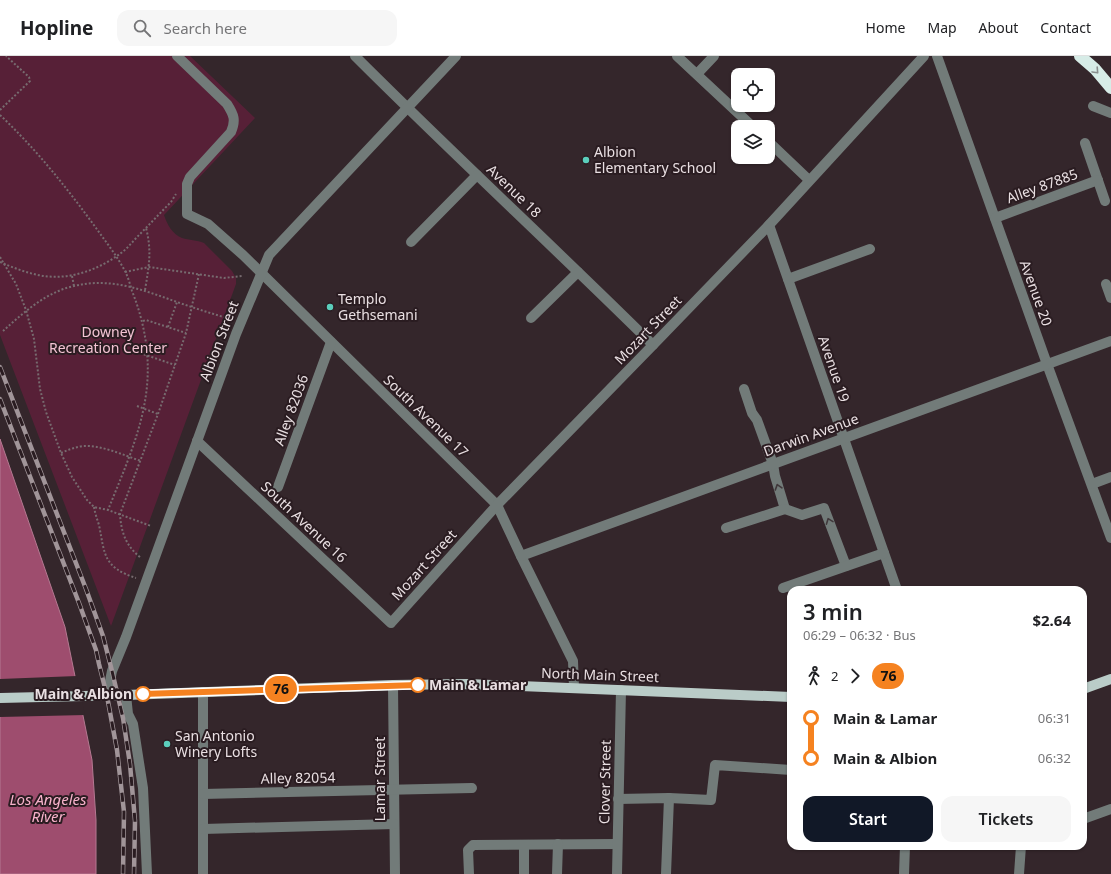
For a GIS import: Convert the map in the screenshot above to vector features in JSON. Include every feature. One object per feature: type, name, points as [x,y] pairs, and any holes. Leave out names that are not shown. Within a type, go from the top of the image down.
[{"type":"highway","points":[[1080,56],[1095,69],[1111,88]]},
{"type":"main road","points":[[1087,687],[1111,679]]},
{"type":"main road","name":"North Main Street","points":[[0,698],[103,696],[393,685],[487,684],[787,697]]},
{"type":"street","name":"South Avenue 17","points":[[177,56],[227,104],[232,112],[234,123],[231,132],[190,177],[187,184],[188,214],[208,224],[261,273],[497,505],[573,661],[574,688]]},
{"type":"street","name":"Avenue 18","points":[[356,56],[407,108],[653,345]]},
{"type":"street","name":"Albion Street","points":[[103,696],[126,637],[236,334],[269,255],[456,56]]},
{"type":"street","points":[[677,56],[745,120]]},
{"type":"street","points":[[696,74],[714,56]]},
{"type":"street","name":"Mozart Street","points":[[391,623],[497,505],[769,224],[924,56]]},
{"type":"street","name":"Avenue 20","points":[[937,56],[1111,538]]},
{"type":"street","points":[[1093,106],[1111,113]]},
{"type":"street","points":[[1086,143],[1105,201]]},
{"type":"street","points":[[775,148],[809,180]]},
{"type":"street","points":[[411,242],[477,175]]},
{"type":"street","name":"Alley 87885","points":[[995,218],[1098,180]]},
{"type":"street","name":"Avenue 19","points":[[769,224],[896,586]]},
{"type":"street","points":[[788,279],[870,249]]},
{"type":"street","points":[[531,318],[578,272]]},
{"type":"street","points":[[1106,284],[1111,298]]},
{"type":"street","name":"Darwin Avenue","points":[[521,556],[1111,341]]},
{"type":"street","name":"Alley 82036","points":[[278,487],[331,342]]},
{"type":"street","points":[[744,389],[773,464],[775,476],[786,509]]},
{"type":"street","name":"South Avenue 16","points":[[197,442],[391,623]]},
{"type":"street","points":[[1092,484],[1111,477]]},
{"type":"street","points":[[726,528],[786,509],[802,515],[824,508],[846,566]]},
{"type":"street","points":[[789,586],[884,553]]},
{"type":"street","points":[[783,588],[787,587]]},
{"type":"street","name":"Lamar Street","points":[[393,685],[395,874]]},
{"type":"street","name":"Clover Street","points":[[617,874],[620,690]]},
{"type":"street","points":[[202,692],[203,874]]},
{"type":"street","points":[[126,695],[128,714],[133,724],[143,788],[147,874]]},
{"type":"street","points":[[618,799],[669,798],[711,800],[715,765],[787,770]]},
{"type":"street","name":"Alley 82054","points":[[203,794],[472,788]]},
{"type":"street","points":[[666,874],[669,798]]},
{"type":"street","points":[[1087,818],[1111,809]]},
{"type":"street","points":[[203,829],[394,824]]},
{"type":"street","points":[[557,874],[558,844]]},
{"type":"street","points":[[469,874],[468,850],[473,845],[617,844]]},
{"type":"street","points":[[524,845],[524,874]]},
{"type":"street","points":[[904,874],[905,850]]},
{"type":"street","points":[[1019,874],[1021,850]]},
{"type":"path","points":[[0,110],[30,81],[29,77],[6,56]]},
{"type":"path","points":[[0,115],[53,171],[116,257],[125,272],[143,321],[148,355],[147,385],[144,409],[108,510]]},
{"type":"path","points":[[0,262],[29,273],[60,277],[72,276],[96,268],[116,257],[127,248],[171,202],[177,188]]},
{"type":"path","points":[[145,290],[149,267],[150,242],[146,228]]},
{"type":"path","points":[[0,257],[16,284],[26,310],[34,340],[40,389],[46,412],[61,453],[72,477],[87,500],[94,507],[103,549],[108,561],[118,570],[146,581]]},
{"type":"path","points":[[125,272],[149,267],[224,278],[242,276]]},
{"type":"path","points":[[140,557],[132,550],[126,541],[121,526],[120,514],[141,461],[186,333],[199,274]]},
{"type":"path","points":[[72,276],[74,286]]},
{"type":"path","points":[[3,331],[26,310],[58,291],[74,286],[96,283],[116,283],[145,290],[191,307],[227,318]]},
{"type":"path","points":[[168,327],[177,302]]},
{"type":"path","points":[[143,321],[146,320],[186,333]]},
{"type":"path","points":[[140,353],[175,366]]},
{"type":"path","points":[[137,406],[158,414]]},
{"type":"path","points":[[61,453],[72,448],[82,446],[93,447],[141,461]]},
{"type":"path","points":[[94,507],[108,510],[151,526]]},
{"type":"green space","name":"Downey Recreation Center","points":[[0,56],[190,56],[255,118],[164,215],[170,228],[175,234],[182,238],[204,243],[232,271],[236,278],[236,284],[111,626],[0,335]]},
{"type":"water","name":"Los Angeles River","points":[[0,439],[65,627],[92,760],[96,820],[96,874],[0,874]]},
{"type":"pier","points":[[77,676],[85,715],[0,717],[0,679]]},
{"type":"railway","points":[[0,367],[103,636],[123,718],[130,764],[135,821],[134,874]]},
{"type":"railway","points":[[0,399],[96,650],[107,696],[117,750],[124,812],[123,874]]},
{"type":"bus line","name":"76","points":[[143,694],[381,685],[418,685]]},
{"type":"place","name":"Albion Elementary School","points":[[586,160]]},
{"type":"place","name":"Templo Gethsemani","points":[[330,307]]},
{"type":"place","name":"Main & Lamar","points":[[418,685]]},
{"type":"place","name":"Main & Albion","points":[[143,694]]},
{"type":"place","name":"San Antonio Winery Lofts","points":[[167,744]]}]
